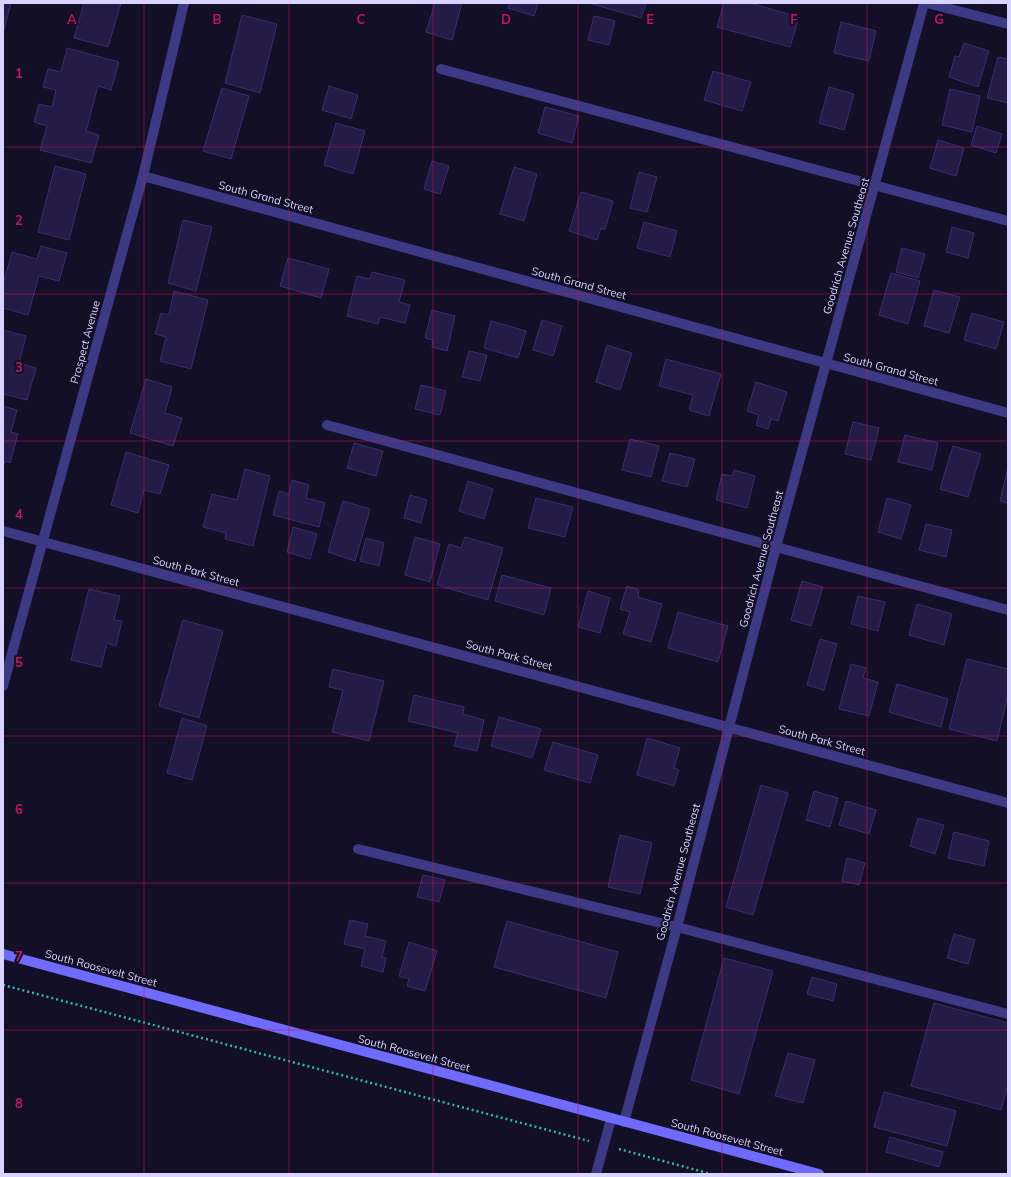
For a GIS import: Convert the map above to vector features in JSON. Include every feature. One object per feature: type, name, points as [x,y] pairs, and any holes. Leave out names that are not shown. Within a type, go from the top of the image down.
[{"type":"street","name":"Prospect Avenue","points":[[3,686],[143,176],[184,3]]},
{"type":"street","points":[[925,3],[1008,24]]},
{"type":"street","name":"Goodrich Avenue Southeast","points":[[624,1122],[825,364],[925,3]]},
{"type":"street","points":[[441,69],[1008,221]]},
{"type":"street","name":"South Grand Street","points":[[143,176],[1008,413]]},
{"type":"street","points":[[327,425],[1008,610]]},
{"type":"street","name":"South Park Street","points":[[3,531],[1008,803]]},
{"type":"street","points":[[358,849],[677,926],[1008,1014]]},
{"type":"street","name":"South Roosevelt Street","points":[[3,954],[624,1122],[801,1172],[819,1174]]},
{"type":"street","points":[[596,1174],[611,1119]]},
{"type":"path","points":[[3,985],[711,1174]]},
{"type":"building","points":[[3,3],[11,3],[3,34]]},
{"type":"building","points":[[84,3],[121,3],[108,47],[74,38]]},
{"type":"building","points":[[435,3],[462,3],[452,40],[426,32]]},
{"type":"building","points":[[510,3],[538,3],[534,16],[508,8]]},
{"type":"building","points":[[646,3],[641,18],[592,4]]},
{"type":"building","points":[[724,3],[750,3],[799,17],[790,47],[717,27]]},
{"type":"building","points":[[242,15],[277,24],[260,93],[225,83]]},
{"type":"building","points":[[594,16],[615,21],[609,45],[588,40]]},
{"type":"building","points":[[841,22],[876,31],[869,61],[834,53]]},
{"type":"building","points":[[964,43],[989,51],[978,87],[949,77],[955,56],[959,57]]},
{"type":"building","points":[[67,48],[119,62],[111,90],[98,86],[86,131],[99,135],[91,163],[40,150],[47,126],[34,122],[39,104],[52,107],[56,90],[43,87],[48,69],[61,72]]},
{"type":"building","points":[[998,57],[1008,59],[1008,103],[987,98]]},
{"type":"building","points":[[713,71],[751,82],[742,111],[704,100]]},
{"type":"building","points":[[329,86],[358,95],[351,119],[322,110]]},
{"type":"building","points":[[829,87],[854,94],[844,130],[819,123]]},
{"type":"building","points":[[222,88],[249,96],[231,159],[203,151]]},
{"type":"building","points":[[950,89],[980,96],[972,132],[942,125]]},
{"type":"building","points":[[545,107],[579,116],[572,143],[538,133]]},
{"type":"building","points":[[336,123],[365,131],[353,174],[324,165]]},
{"type":"building","points":[[977,126],[1002,134],[996,153],[971,145]]},
{"type":"building","points":[[938,140],[964,148],[956,176],[930,168]]},
{"type":"building","points":[[432,161],[449,166],[440,194],[424,189]]},
{"type":"building","points":[[55,166],[86,174],[69,240],[38,232]]},
{"type":"building","points":[[514,167],[537,174],[524,221],[500,214]]},
{"type":"building","points":[[639,172],[657,177],[647,212],[630,208]]},
{"type":"building","points":[[581,192],[613,201],[605,230],[601,228],[597,240],[569,231]]},
{"type":"building","points":[[183,220],[212,227],[196,291],[168,283]]},
{"type":"building","points":[[644,222],[677,231],[670,257],[637,248]]},
{"type":"building","points":[[952,227],[974,233],[968,258],[946,252]]},
{"type":"building","points":[[41,246],[67,253],[59,281],[39,276],[28,315],[3,308],[3,284],[12,252],[37,259]]},
{"type":"building","points":[[902,248],[925,254],[918,278],[896,272]]},
{"type":"building","points":[[288,258],[329,269],[321,298],[280,286]]},
{"type":"building","points":[[372,272],[405,280],[399,302],[410,305],[405,323],[380,317],[378,324],[347,316],[357,276],[370,279]]},
{"type":"building","points":[[891,273],[920,281],[908,324],[879,315]]},
{"type":"building","points":[[934,290],[960,297],[949,333],[924,326]]},
{"type":"building","points":[[174,291],[208,300],[191,369],[160,361],[166,337],[155,334],[161,313],[169,315]]},
{"type":"building","points":[[432,310],[455,316],[447,351],[432,347],[433,340],[425,338]]},
{"type":"building","points":[[972,313],[1004,322],[996,349],[964,340]]},
{"type":"building","points":[[542,320],[562,326],[553,356],[533,350]]},
{"type":"building","points":[[491,321],[526,331],[518,358],[484,348]]},
{"type":"building","points":[[3,330],[26,336],[19,363],[36,368],[27,400],[3,394]]},
{"type":"building","points":[[607,345],[632,353],[620,390],[596,382]]},
{"type":"building","points":[[469,351],[487,355],[480,381],[462,377]]},
{"type":"building","points":[[666,359],[721,374],[709,416],[689,410],[693,395],[659,386]]},
{"type":"building","points":[[146,379],[172,387],[165,413],[182,418],[173,446],[130,433]]},
{"type":"building","points":[[756,382],[787,392],[778,421],[771,419],[768,429],[756,425],[759,415],[747,411]]},
{"type":"building","points":[[421,385],[446,391],[440,415],[415,409]]},
{"type":"building","points":[[3,406],[17,410],[11,432],[18,434],[10,463],[5,461],[3,467]]},
{"type":"building","points":[[853,422],[879,428],[871,460],[845,454]]},
{"type":"building","points":[[905,435],[938,443],[932,470],[898,462]]},
{"type":"building","points":[[630,439],[659,446],[651,477],[622,470]]},
{"type":"building","points":[[354,443],[383,451],[376,476],[347,468]]},
{"type":"building","points":[[953,446],[981,454],[968,497],[940,489]]},
{"type":"building","points":[[126,452],[169,465],[160,494],[144,490],[138,513],[111,505]]},
{"type":"building","points":[[670,453],[695,459],[687,487],[662,481]]},
{"type":"building","points":[[1008,467],[1008,503],[1000,501]]},
{"type":"building","points":[[245,469],[270,476],[253,546],[225,539],[226,533],[203,527],[212,494],[237,500]]},
{"type":"building","points":[[734,470],[755,476],[747,508],[716,500],[722,474],[732,476]]},
{"type":"building","points":[[292,480],[309,485],[306,498],[325,503],[319,527],[273,515],[279,491],[289,494]]},
{"type":"building","points":[[468,481],[493,489],[484,519],[459,511]]},
{"type":"building","points":[[410,495],[427,500],[421,523],[404,518]]},
{"type":"building","points":[[536,498],[573,507],[565,537],[528,528]]},
{"type":"building","points":[[887,498],[911,505],[901,539],[878,532]]},
{"type":"building","points":[[343,501],[370,509],[355,561],[328,552]]},
{"type":"building","points":[[926,524],[952,530],[946,557],[919,550]]},
{"type":"building","points":[[293,527],[317,534],[310,559],[287,552]]},
{"type":"building","points":[[415,537],[440,544],[430,582],[405,575]]},
{"type":"building","points":[[465,537],[503,548],[488,600],[437,585],[449,544],[461,548]]},
{"type":"building","points":[[366,538],[384,543],[379,566],[360,561]]},
{"type":"building","points":[[502,575],[551,588],[544,615],[495,601]]},
{"type":"building","points":[[802,581],[823,587],[811,626],[791,620]]},
{"type":"building","points":[[627,586],[639,590],[638,597],[662,604],[651,642],[623,634],[630,612],[620,609]]},
{"type":"building","points":[[89,589],[120,596],[114,620],[122,621],[116,646],[107,643],[101,667],[71,660]]},
{"type":"building","points":[[588,591],[610,598],[600,633],[578,627]]},
{"type":"building","points":[[858,596],[885,602],[878,631],[851,624]]},
{"type":"building","points":[[917,604],[952,614],[944,645],[909,635]]},
{"type":"building","points":[[678,612],[728,626],[718,662],[668,648]]},
{"type":"building","points":[[183,620],[223,631],[199,718],[159,706]]},
{"type":"building","points":[[820,639],[837,644],[824,690],[807,685]]},
{"type":"building","points":[[967,659],[1008,669],[1008,694],[997,741],[949,729]]},
{"type":"building","points":[[851,664],[866,668],[863,678],[878,682],[869,716],[839,709]]},
{"type":"building","points":[[333,669],[384,681],[369,741],[332,732],[343,690],[329,687]]},
{"type":"building","points":[[897,684],[948,699],[941,727],[889,712]]},
{"type":"building","points":[[414,695],[464,707],[463,714],[484,720],[477,751],[454,746],[458,733],[408,721]]},
{"type":"building","points":[[499,717],[541,729],[532,758],[491,746]]},
{"type":"building","points":[[182,718],[207,726],[192,780],[167,773]]},
{"type":"building","points":[[647,738],[680,748],[674,768],[679,770],[674,786],[637,775]]},
{"type":"building","points":[[553,742],[598,755],[590,783],[544,770]]},
{"type":"building","points":[[761,785],[788,793],[753,915],[726,907]]},
{"type":"building","points":[[814,791],[838,798],[830,827],[806,820]]},
{"type":"building","points":[[846,801],[876,810],[869,834],[839,825]]},
{"type":"building","points":[[918,818],[944,825],[935,854],[910,846]]},
{"type":"building","points":[[954,832],[989,841],[984,866],[948,858]]},
{"type":"building","points":[[620,835],[652,843],[640,894],[608,887]]},
{"type":"building","points":[[847,858],[865,863],[859,885],[842,881]]},
{"type":"building","points":[[423,875],[445,880],[439,902],[417,897]]},
{"type":"building","points":[[350,920],[368,924],[365,936],[386,941],[382,957],[386,958],[383,972],[361,966],[365,949],[344,944]]},
{"type":"building","points":[[507,921],[618,952],[606,998],[494,967]]},
{"type":"building","points":[[954,934],[975,940],[968,964],[947,958]]},
{"type":"building","points":[[409,942],[437,951],[425,991],[407,986],[409,979],[399,976]]},
{"type":"building","points":[[724,958],[773,971],[739,1094],[691,1080]]},
{"type":"building","points":[[812,977],[837,984],[833,1001],[807,994]]},
{"type":"building","points":[[934,1003],[1008,1023],[1008,1085],[1001,1110],[911,1086]]},
{"type":"building","points":[[788,1053],[815,1060],[803,1103],[775,1096]]},
{"type":"building","points":[[884,1092],[956,1111],[947,1146],[874,1127]]},
{"type":"building","points":[[890,1137],[943,1152],[939,1167],[886,1152]]}]
